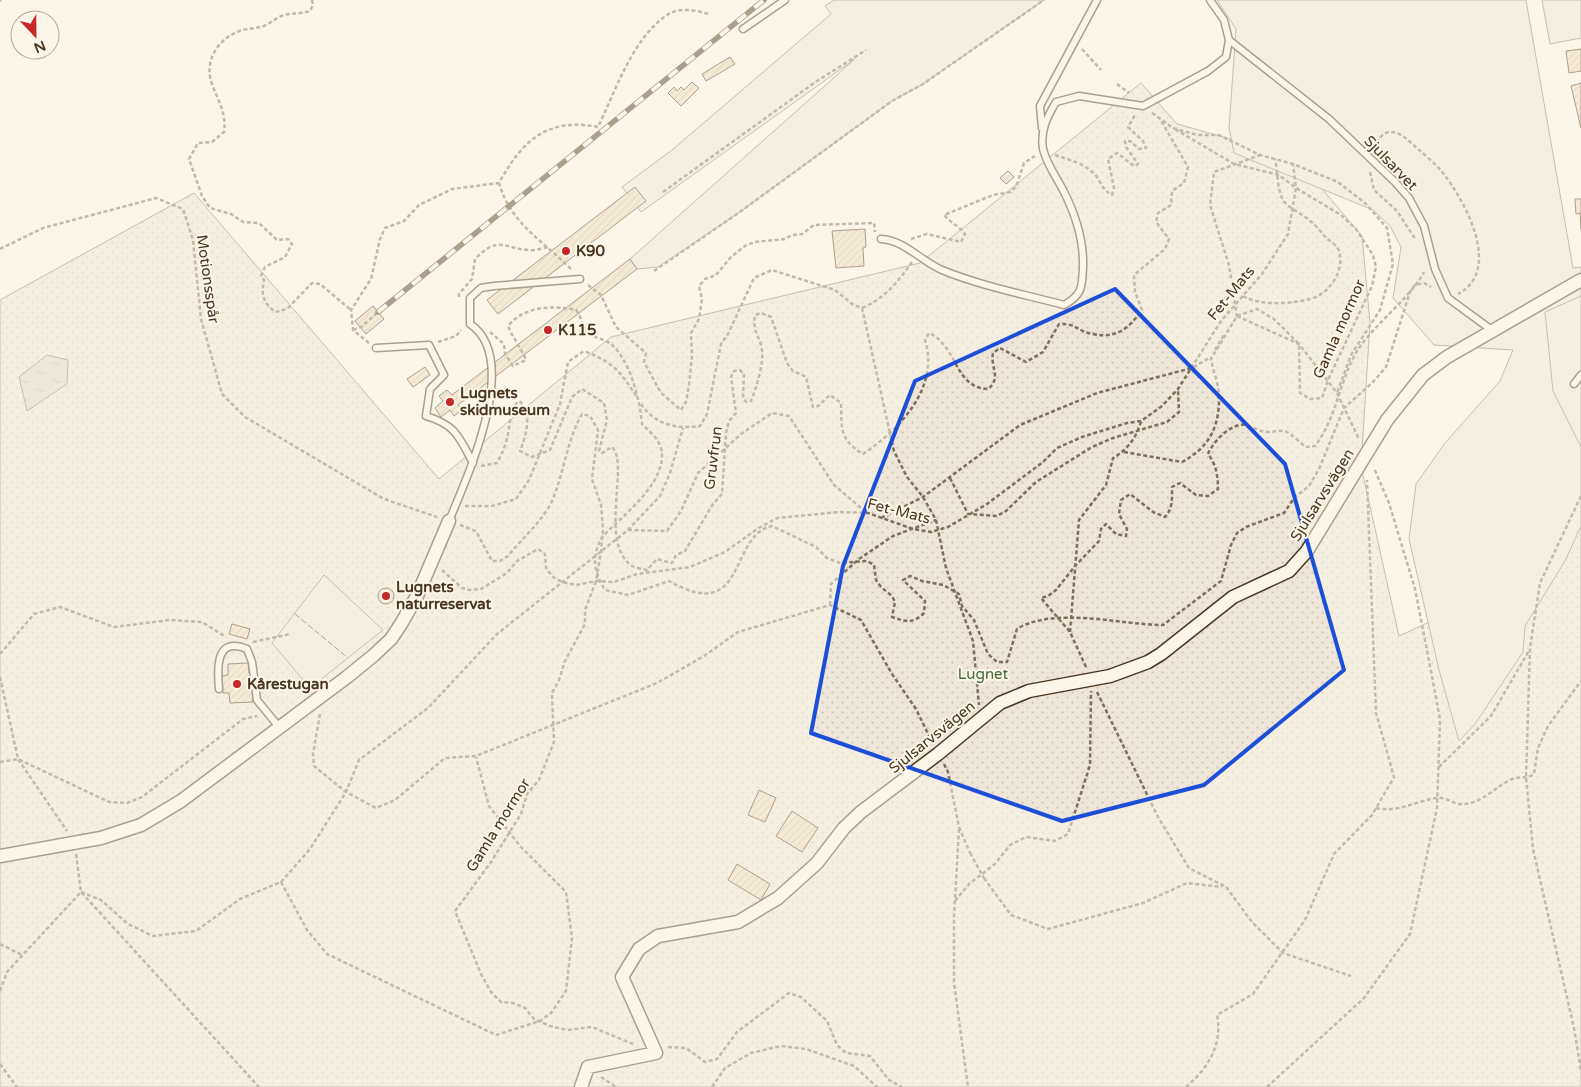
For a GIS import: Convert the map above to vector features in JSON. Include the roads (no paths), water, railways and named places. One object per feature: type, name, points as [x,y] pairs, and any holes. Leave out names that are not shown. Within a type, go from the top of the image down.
[{"type":"street","name":"Sjulsarvsvägen","points":[[581,1087],[588,1068],[656,1053],[622,977],[639,949],[658,936],[672,932],[738,922],[778,898],[817,863],[844,828],[861,812],[938,754],[1000,703],[1014,696],[1059,684],[1091,680],[1131,669],[1148,662],[1161,654],[1233,597],[1289,571],[1307,552],[1386,420],[1423,375],[1447,357],[1581,280]]},
{"type":"street","points":[[0,856],[112,835],[141,824],[169,809],[279,727],[374,655],[390,640],[417,596],[449,521]]},
{"type":"lane","points":[[744,29],[786,0]]},
{"type":"lane","points":[[881,239],[894,240],[940,269],[975,281],[1064,305],[1076,298],[1082,285],[1081,238],[1074,214],[1050,170],[1043,149],[1040,106],[1097,0]]},
{"type":"lane","points":[[1042,131],[1056,102],[1078,96],[1143,106],[1208,71],[1226,57],[1230,40],[1224,20],[1210,0]]},
{"type":"lane","name":"Sjulsarvet","points":[[1230,40],[1329,119],[1409,198],[1424,226],[1435,269],[1447,297],[1493,331]]},
{"type":"lane","points":[[449,521],[478,451],[492,384],[492,363],[486,345],[475,328],[467,325],[470,298],[481,288],[580,278]]},
{"type":"lane","points":[[376,348],[429,345],[444,375],[430,389],[426,416],[442,421],[456,431],[473,463]]},
{"type":"lane","points":[[1574,384],[1581,375]]},
{"type":"lane","points":[[219,689],[217,667],[221,654],[228,647],[236,644],[247,649],[252,662],[257,700],[279,727]]},
{"type":"water","points":[[47,355],[68,360],[67,384],[27,411],[19,377]]},
{"type":"railway","points":[[378,312],[764,0]]},
{"type":"place","name":"K90","points":[[566,251]]},
{"type":"place","name":"K115","points":[[548,330]]},
{"type":"place","name":"Lugnets skidmuseum","points":[[450,402]]},
{"type":"place","name":"Lugnets naturreservat","points":[[386,596]]},
{"type":"place","name":"Kårestugan","points":[[237,684]]},
{"type":"park label","name":"Lugnet","points":[[983,674]]}]
